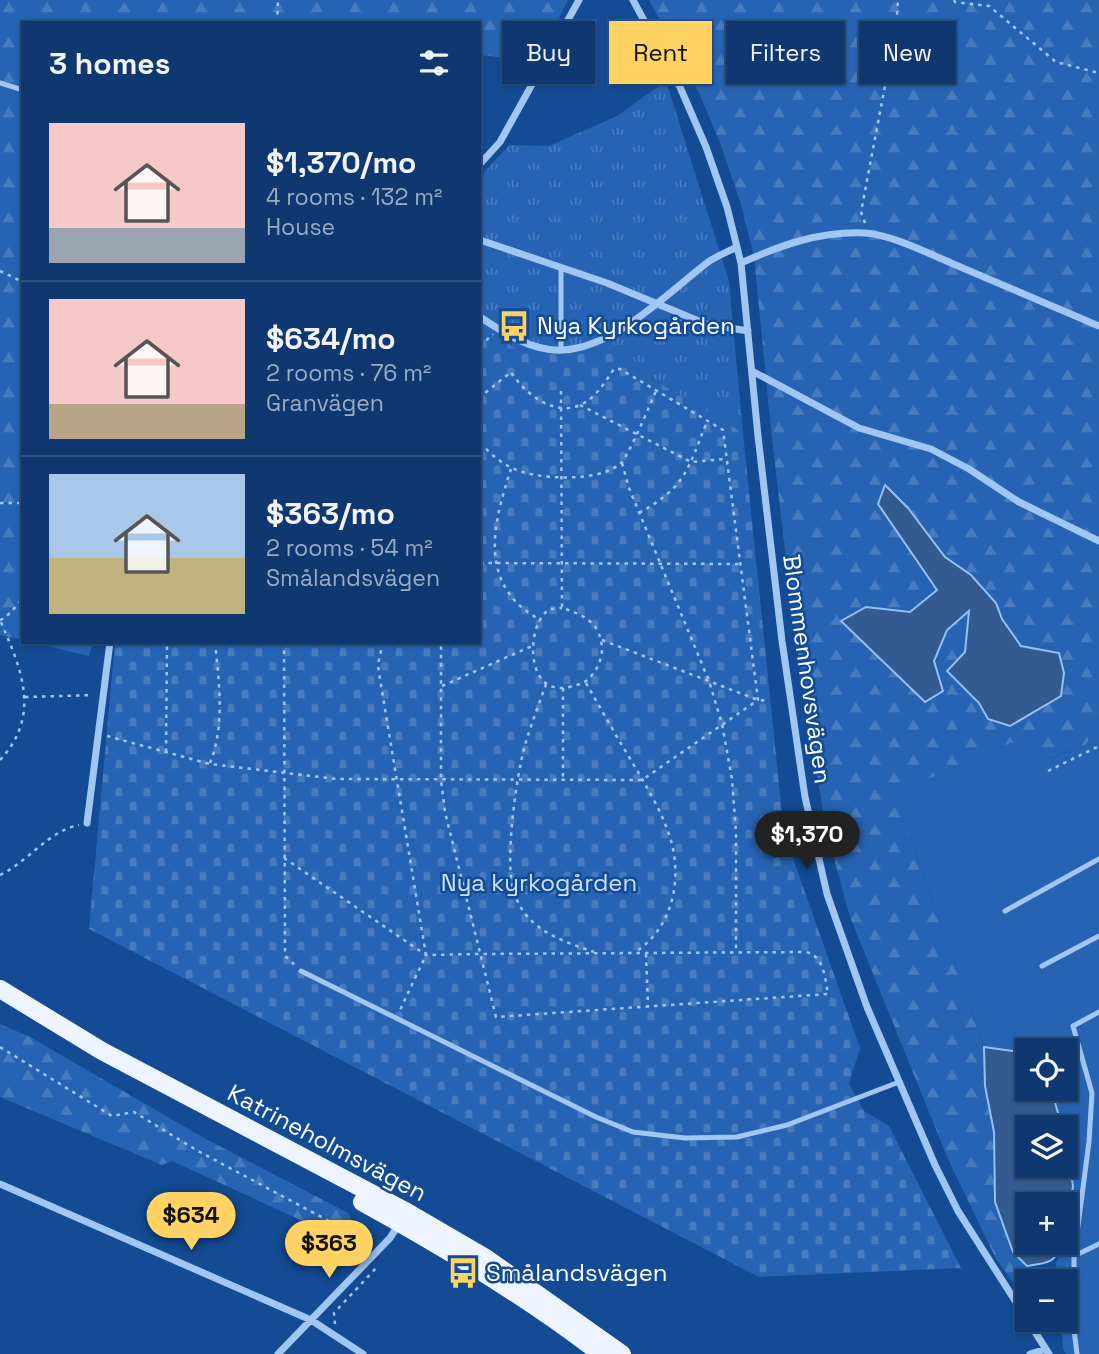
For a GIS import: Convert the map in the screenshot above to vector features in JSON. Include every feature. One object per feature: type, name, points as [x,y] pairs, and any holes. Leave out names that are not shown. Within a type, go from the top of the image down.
[{"type":"main road","name":"Katrineholmsvägen","points":[[0,989],[102,1051],[404,1217],[601,1354]]},
{"type":"main road","name":"Katrineholmsvägen","points":[[0,1003],[486,1258],[622,1354]]},
{"type":"street","points":[[481,163],[509,128],[579,0]]},
{"type":"street","name":"Blommenhovsvägen","points":[[633,0],[680,87],[706,147],[727,207],[741,263],[782,641],[798,752],[813,837],[840,932],[867,1007],[920,1134],[958,1212],[1048,1352]]},
{"type":"street","points":[[741,263],[802,239],[835,233],[868,233],[911,246],[1099,327]]},
{"type":"street","points":[[481,240],[659,302],[706,324],[748,331]]},
{"type":"street","points":[[481,318],[520,341],[561,351],[584,347],[604,339],[659,302],[711,260],[737,247]]},
{"type":"street","points":[[752,371],[859,428],[931,449],[969,468],[1019,502],[1099,541]]},
{"type":"street","points":[[87,823],[110,644]]},
{"type":"street","points":[[0,1184],[311,1320],[363,1354]]},
{"type":"street","points":[[278,1354],[390,1238],[404,1217]]},
{"type":"street","points":[[1030,1354],[1048,1352]]},
{"type":"lane","points":[[0,83],[21,89]]},
{"type":"lane","points":[[561,267],[561,351]]},
{"type":"lane","points":[[1005,911],[1099,859]]},
{"type":"lane","points":[[1042,966],[1099,936]]},
{"type":"lane","points":[[301,971],[596,1117],[633,1132],[685,1138],[737,1137],[787,1125],[899,1082]]},
{"type":"lane","points":[[1077,1354],[1074,1330],[1074,1256],[1089,1142],[1092,1093],[1073,1026],[1099,1012]]},
{"type":"lane","points":[[1092,1093],[1099,1089]]},
{"type":"lane","points":[[1074,1256],[1099,1244]]},
{"type":"path","points":[[868,233],[861,212],[896,28],[898,0]]},
{"type":"path","points":[[954,0],[989,6],[1056,62],[1099,73]]},
{"type":"path","points":[[276,1],[277,21]]},
{"type":"path","points":[[0,271],[21,281]]},
{"type":"path","points":[[481,345],[499,330]]},
{"type":"path","points":[[481,396],[511,372],[523,388],[545,403],[562,407],[580,405],[598,392],[614,369],[620,369],[723,430],[758,699]]},
{"type":"path","points":[[561,391],[562,608]]},
{"type":"path","points":[[481,444],[511,468],[545,477],[608,471],[622,463],[656,391]]},
{"type":"path","points":[[580,405],[691,462],[726,458]]},
{"type":"path","points":[[639,513],[673,491],[682,481],[707,422]]},
{"type":"path","points":[[622,463],[639,513],[709,681],[722,724],[732,779],[736,833],[736,953]]},
{"type":"path","points":[[511,468],[495,524],[495,563],[509,593],[518,604],[540,621]]},
{"type":"path","points":[[0,503],[21,503]]},
{"type":"path","points":[[481,563],[740,564]]},
{"type":"path","points":[[0,760],[18,732],[25,698],[19,663],[0,620],[21,601]]},
{"type":"path","points":[[562,608],[580,613],[599,630],[602,640],[601,657],[597,670],[586,683],[563,688],[546,684],[538,674],[533,645],[540,621],[552,609],[562,608]]},
{"type":"path","points":[[602,640],[769,701]]},
{"type":"path","points":[[166,752],[167,644]]},
{"type":"path","points":[[210,764],[218,745],[219,691],[215,644]]},
{"type":"path","points":[[284,644],[285,956],[301,971]]},
{"type":"path","points":[[383,644],[379,673],[426,956],[395,1019]]},
{"type":"path","points":[[285,858],[426,956],[480,954],[634,953],[813,954],[819,960],[828,994],[496,1017],[480,954],[452,843],[441,780],[442,644]]},
{"type":"path","points":[[442,685],[533,645]]},
{"type":"path","points":[[586,683],[659,811],[672,845],[675,880],[672,903],[655,936],[634,953]]},
{"type":"path","points":[[546,684],[526,744],[518,779],[511,859],[513,889],[527,916],[541,928],[597,954]]},
{"type":"path","points":[[563,688],[564,778]]},
{"type":"path","points":[[25,698],[104,695]]},
{"type":"path","points":[[97,733],[210,764],[337,779],[642,779],[758,699]]},
{"type":"path","points":[[1048,771],[1099,746]]},
{"type":"path","points":[[0,875],[11,870],[66,828],[87,823]]},
{"type":"path","points":[[646,953],[648,1006]]},
{"type":"path","points":[[0,1047],[112,1116],[134,1112],[198,1151],[342,1228],[365,1245],[371,1257]]},
{"type":"path","points":[[330,1332],[336,1326],[334,1313],[378,1266]]},
{"type":"green space","points":[[0,0],[568,0],[558,21],[502,21],[502,58],[481,55],[481,21],[21,21],[21,640],[0,635]]},
{"type":"green space","points":[[649,0],[1099,0],[1099,717],[1087,744],[1049,759],[1011,743],[895,794],[984,1047],[985,1086],[994,1132],[995,1202],[1013,1252],[1027,1266],[1025,1269],[1015,1269],[1015,1285],[996,1259],[948,1159],[850,917],[826,830],[795,636],[754,257],[740,201],[720,143],[694,84],[712,84],[712,21],[660,21]]},
{"type":"green space","points":[[662,84],[667,84],[729,281],[743,433],[611,354],[516,349],[481,326],[481,176],[509,145],[549,146],[617,116]]},
{"type":"green space","name":"Nya kyrkogården","points":[[481,326],[516,349],[611,354],[743,433],[784,833],[860,1048],[849,1084],[864,1111],[889,1126],[961,1268],[759,1277],[89,929],[115,644],[481,644]]},
{"type":"green space","points":[[39,644],[92,644],[89,656]]},
{"type":"green space","points":[[1099,717],[1099,1354],[1066,1354],[1062,1332],[1078,1332],[1078,1269],[1057,1269],[1056,1263],[1059,1255],[1078,1255],[1078,1192],[1072,1192],[1072,1178],[1078,1178],[1078,1115],[1058,1115],[1054,1101],[1078,1101],[1078,1038],[1015,1038],[1015,1051],[984,1047],[895,794],[1011,743],[1050,759],[1087,744]]},
{"type":"green space","points":[[0,1024],[30,1037],[204,1138],[348,1213],[354,1223],[344,1240],[172,1161],[162,1165],[0,1097]]},
{"type":"shaded area","points":[[885,485],[908,508],[945,557],[971,575],[996,603],[1002,619],[1021,646],[1059,653],[1064,673],[1061,696],[1010,726],[988,719],[979,703],[947,671],[965,652],[969,611],[947,630],[934,661],[943,691],[925,702],[841,621],[866,607],[910,612],[937,590],[878,504]]},
{"type":"shaded area","points":[[984,1047],[1015,1051],[1015,1101],[1055,1101],[1059,1115],[1015,1115],[1015,1178],[1072,1178],[1072,1192],[1015,1192],[1015,1254],[995,1202],[994,1132],[985,1086]]},
{"type":"shaded area","points":[[1016,1255],[1057,1255],[1046,1263],[1027,1266]]},
{"type":"place","name":"Nya Kyrkogården","points":[[514,326]]},
{"type":"place","name":"Smålandsvägen","points":[[463,1273]]}]
